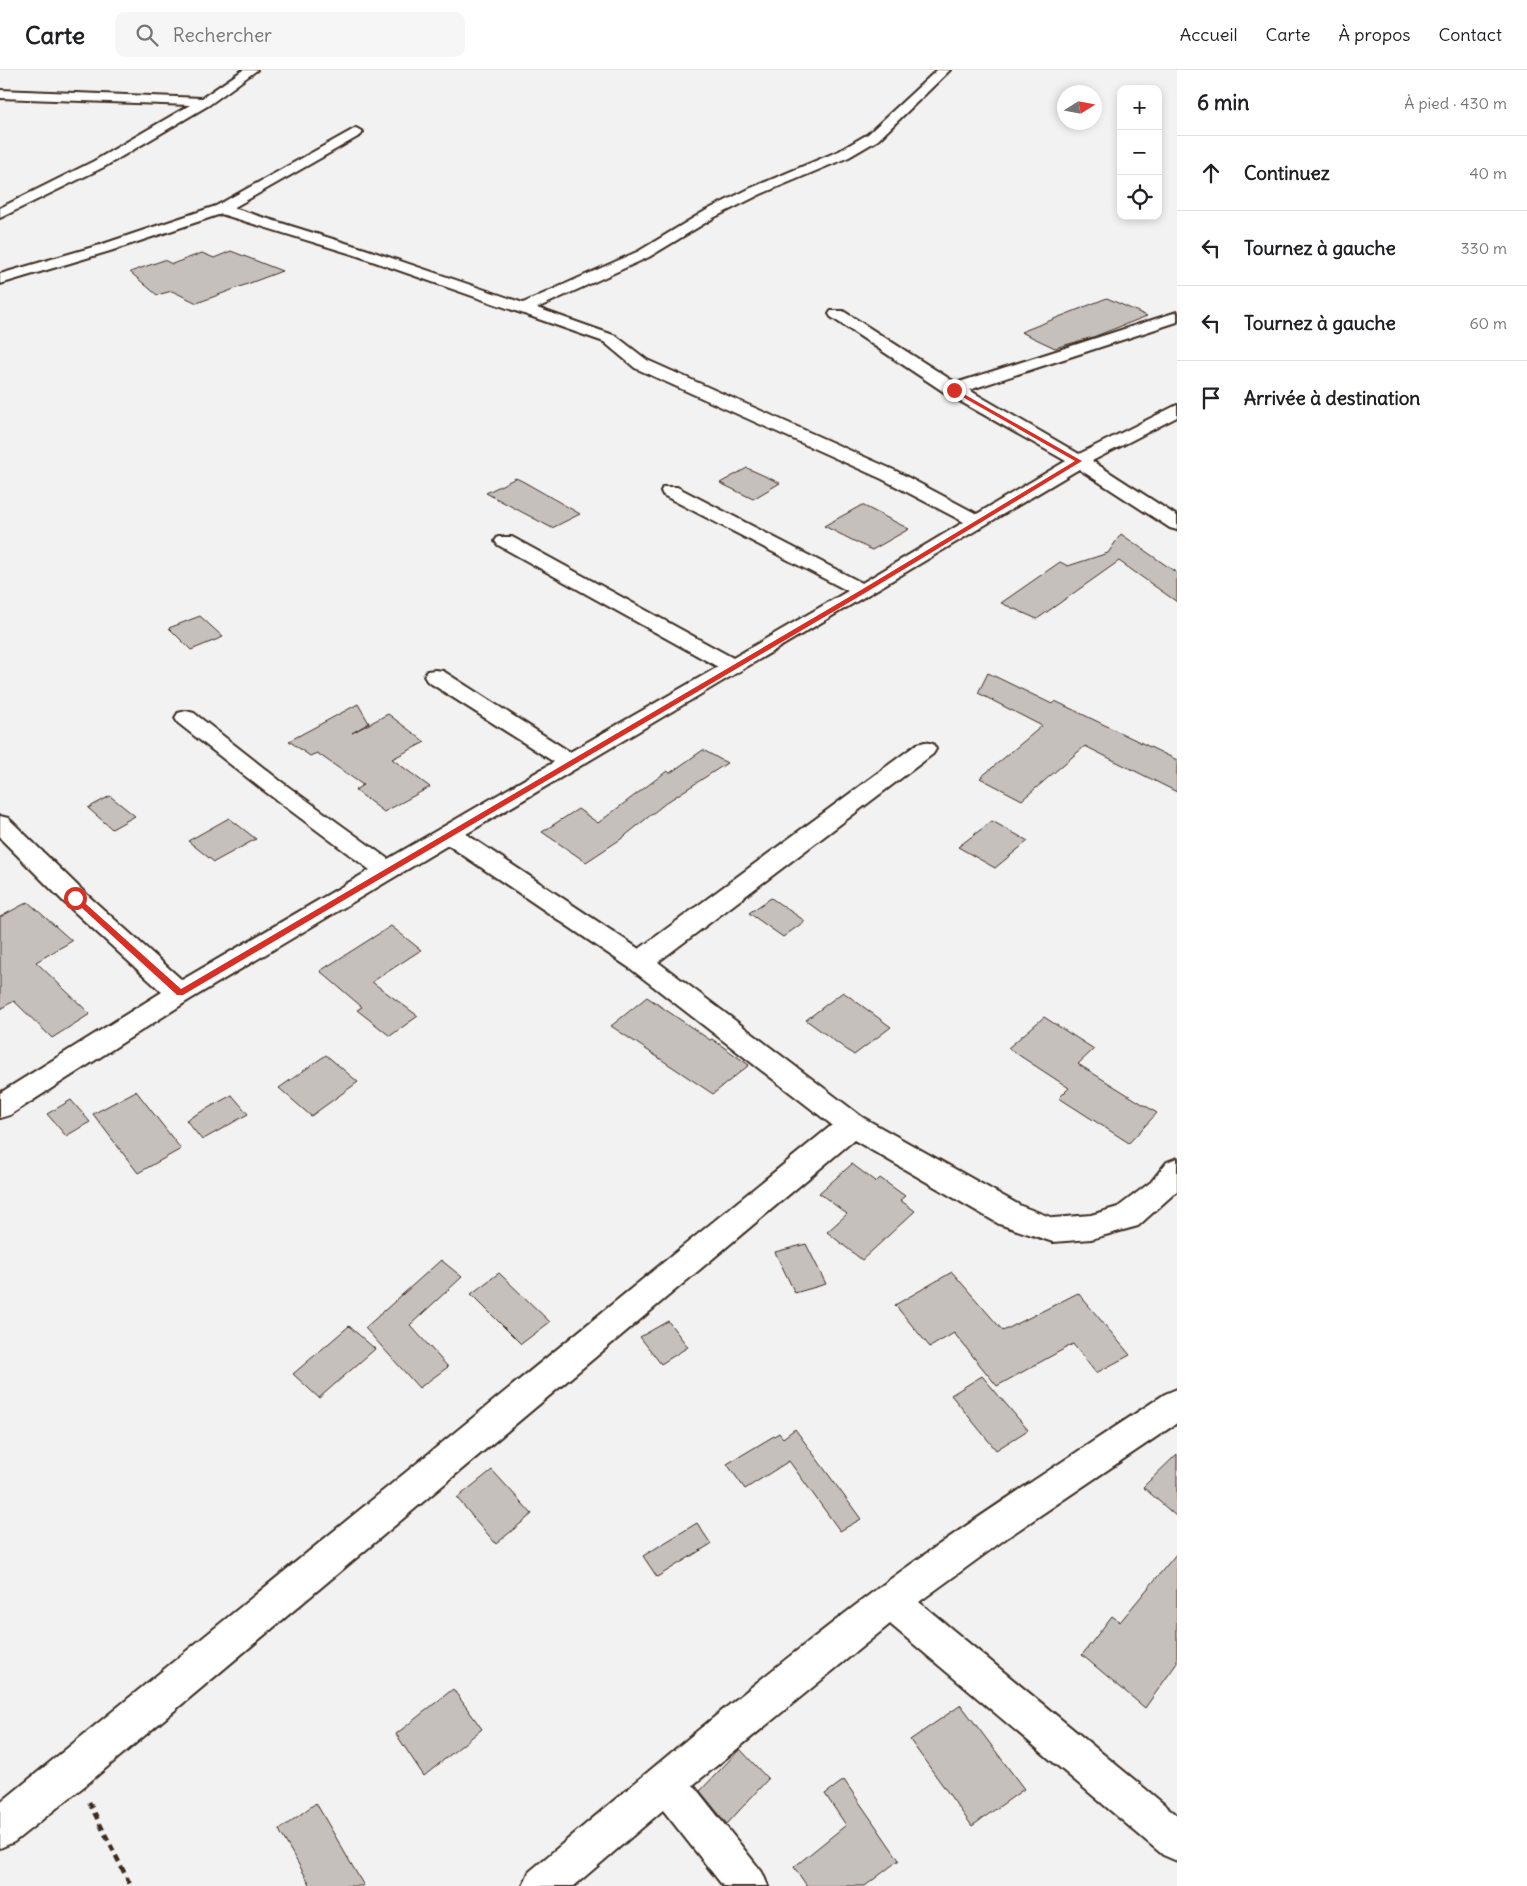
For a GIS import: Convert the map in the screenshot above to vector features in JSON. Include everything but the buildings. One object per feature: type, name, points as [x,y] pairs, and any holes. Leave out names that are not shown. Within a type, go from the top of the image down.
[{"type":"street","points":[[0,214],[98,164],[205,102],[251,70]]},
{"type":"street","points":[[523,309],[644,254],[710,214],[756,191],[844,154],[873,137],[944,70]]},
{"type":"street","points":[[0,94],[205,102]]},
{"type":"street","points":[[0,279],[105,248],[221,209],[356,132]]},
{"type":"street","points":[[221,209],[360,252],[610,339],[641,364],[806,436],[888,475],[978,522]]},
{"type":"street","points":[[838,314],[954,390],[1079,461],[1160,503],[1177,524]]},
{"type":"street","points":[[954,390],[1177,317]]},
{"type":"street","points":[[0,1107],[180,993],[448,834],[863,591],[1079,461],[1177,410]]},
{"type":"street","points":[[670,491],[863,591]]},
{"type":"street","points":[[505,541],[734,667]]},
{"type":"street","points":[[435,676],[570,762]]},
{"type":"street","points":[[186,718],[271,785],[388,871]]},
{"type":"street","points":[[640,962],[925,748]]},
{"type":"street","points":[[0,824],[75,898],[180,993]]},
{"type":"street","points":[[448,834],[640,962],[852,1125],[1010,1215],[1053,1230],[1091,1227],[1127,1216],[1161,1190],[1177,1170]]},
{"type":"street","points":[[1,1826],[73,1770],[852,1125]]},
{"type":"street","points":[[543,1886],[666,1782],[890,1601],[990,1530],[1171,1417]]},
{"type":"street","points":[[890,1601],[1177,1842]]},
{"type":"street","points":[[666,1782],[748,1886]]},
{"type":"path","points":[[73,1770],[131,1886]]},
{"type":"route","points":[[75,898],[180,993],[863,591],[1079,461],[954,390]]}]
